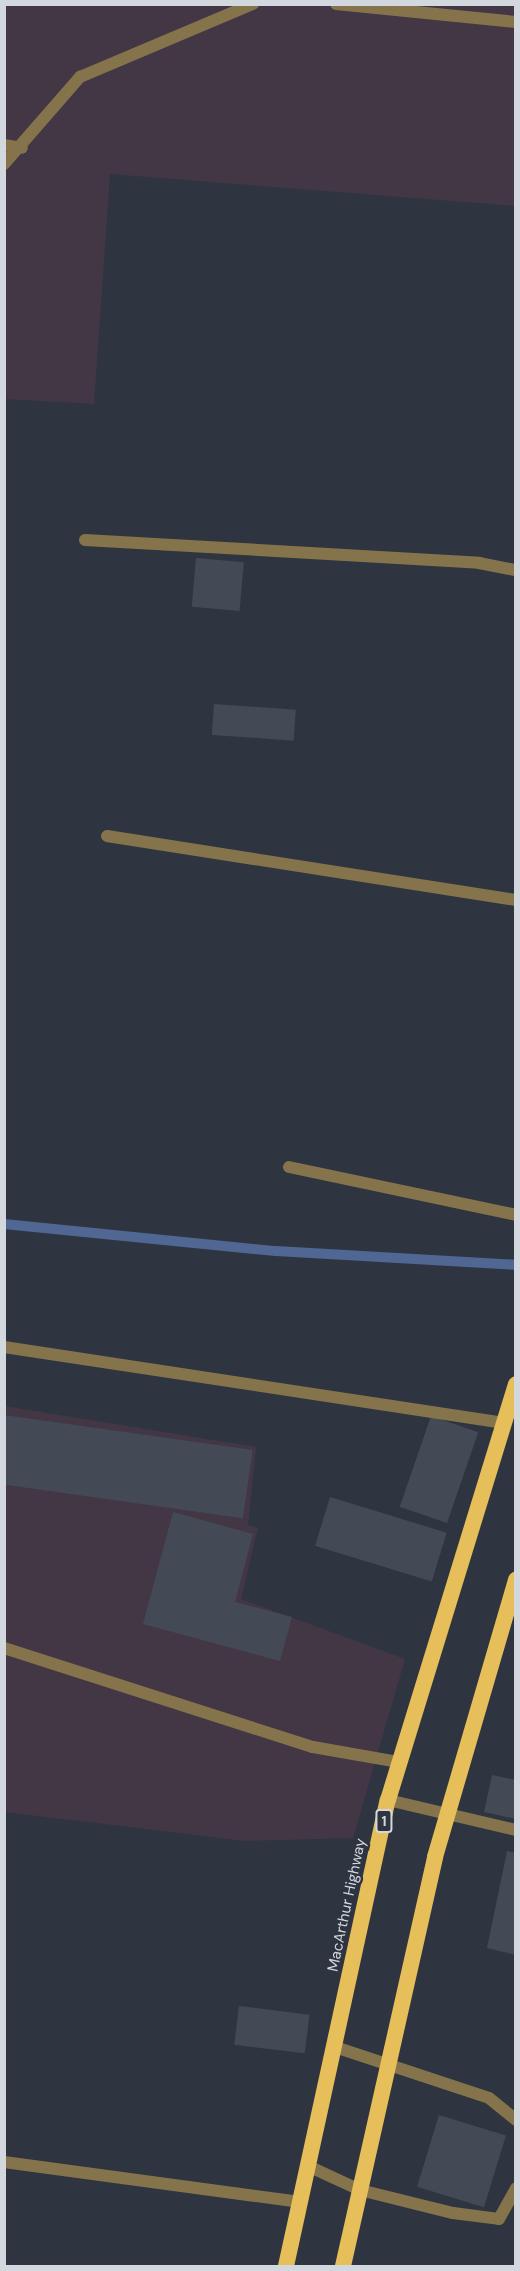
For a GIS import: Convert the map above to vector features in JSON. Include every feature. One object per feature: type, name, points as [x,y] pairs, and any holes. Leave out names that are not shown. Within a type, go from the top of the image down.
[{"type":"highway","name":"MacArthur Highway","points":[[286,2266],[388,1800],[516,1384]]},
{"type":"highway","points":[[343,2266],[387,2066],[447,1816],[516,1580]]},
{"type":"street","points":[[4,164],[22,148],[80,77],[253,4]]},
{"type":"street","points":[[336,4],[516,22]]},
{"type":"street","points":[[4,146],[22,148]]},
{"type":"street","points":[[85,540],[480,563],[516,570]]},
{"type":"street","points":[[107,836],[516,900]]},
{"type":"street","points":[[289,1167],[516,1215]]},
{"type":"street","points":[[4,1347],[504,1422]]},
{"type":"street","points":[[4,1648],[313,1747],[398,1762]]},
{"type":"street","points":[[388,1800],[447,1816],[516,1830]]},
{"type":"street","points":[[335,2047],[489,2098],[516,2120]]},
{"type":"street","points":[[4,2162],[300,2202]]},
{"type":"street","points":[[308,2166],[360,2190],[453,2213],[499,2219],[516,2188]]},
{"type":"shaded area","points":[[4,5],[515,5],[515,206],[110,174],[94,404],[5,399]]},
{"type":"shaded area","points":[[4,1406],[256,1447],[248,1525],[258,1528],[241,1599],[405,1659],[353,1838],[245,1841],[5,1812]]},
{"type":"building","points":[[196,558],[244,562],[240,611],[192,607]]},
{"type":"building","points":[[214,704],[296,710],[294,741],[212,735]]},
{"type":"building","points":[[4,1415],[253,1450],[243,1518],[4,1485]]},
{"type":"building","points":[[431,1416],[478,1432],[447,1523],[400,1507]]},
{"type":"building","points":[[330,1497],[447,1533],[432,1581],[315,1546]]},
{"type":"building","points":[[173,1512],[253,1534],[235,1602],[292,1617],[280,1661],[143,1624]]},
{"type":"building","points":[[492,1775],[516,1780],[516,1819],[484,1812]]},
{"type":"building","points":[[507,1851],[516,1853],[516,1955],[487,1948]]},
{"type":"building","points":[[239,2006],[309,2015],[305,2053],[234,2045]]},
{"type":"building","points":[[439,2115],[506,2135],[484,2207],[417,2187]]},
{"type":"waterway","points":[[4,1224],[276,1251],[516,1265]]}]
